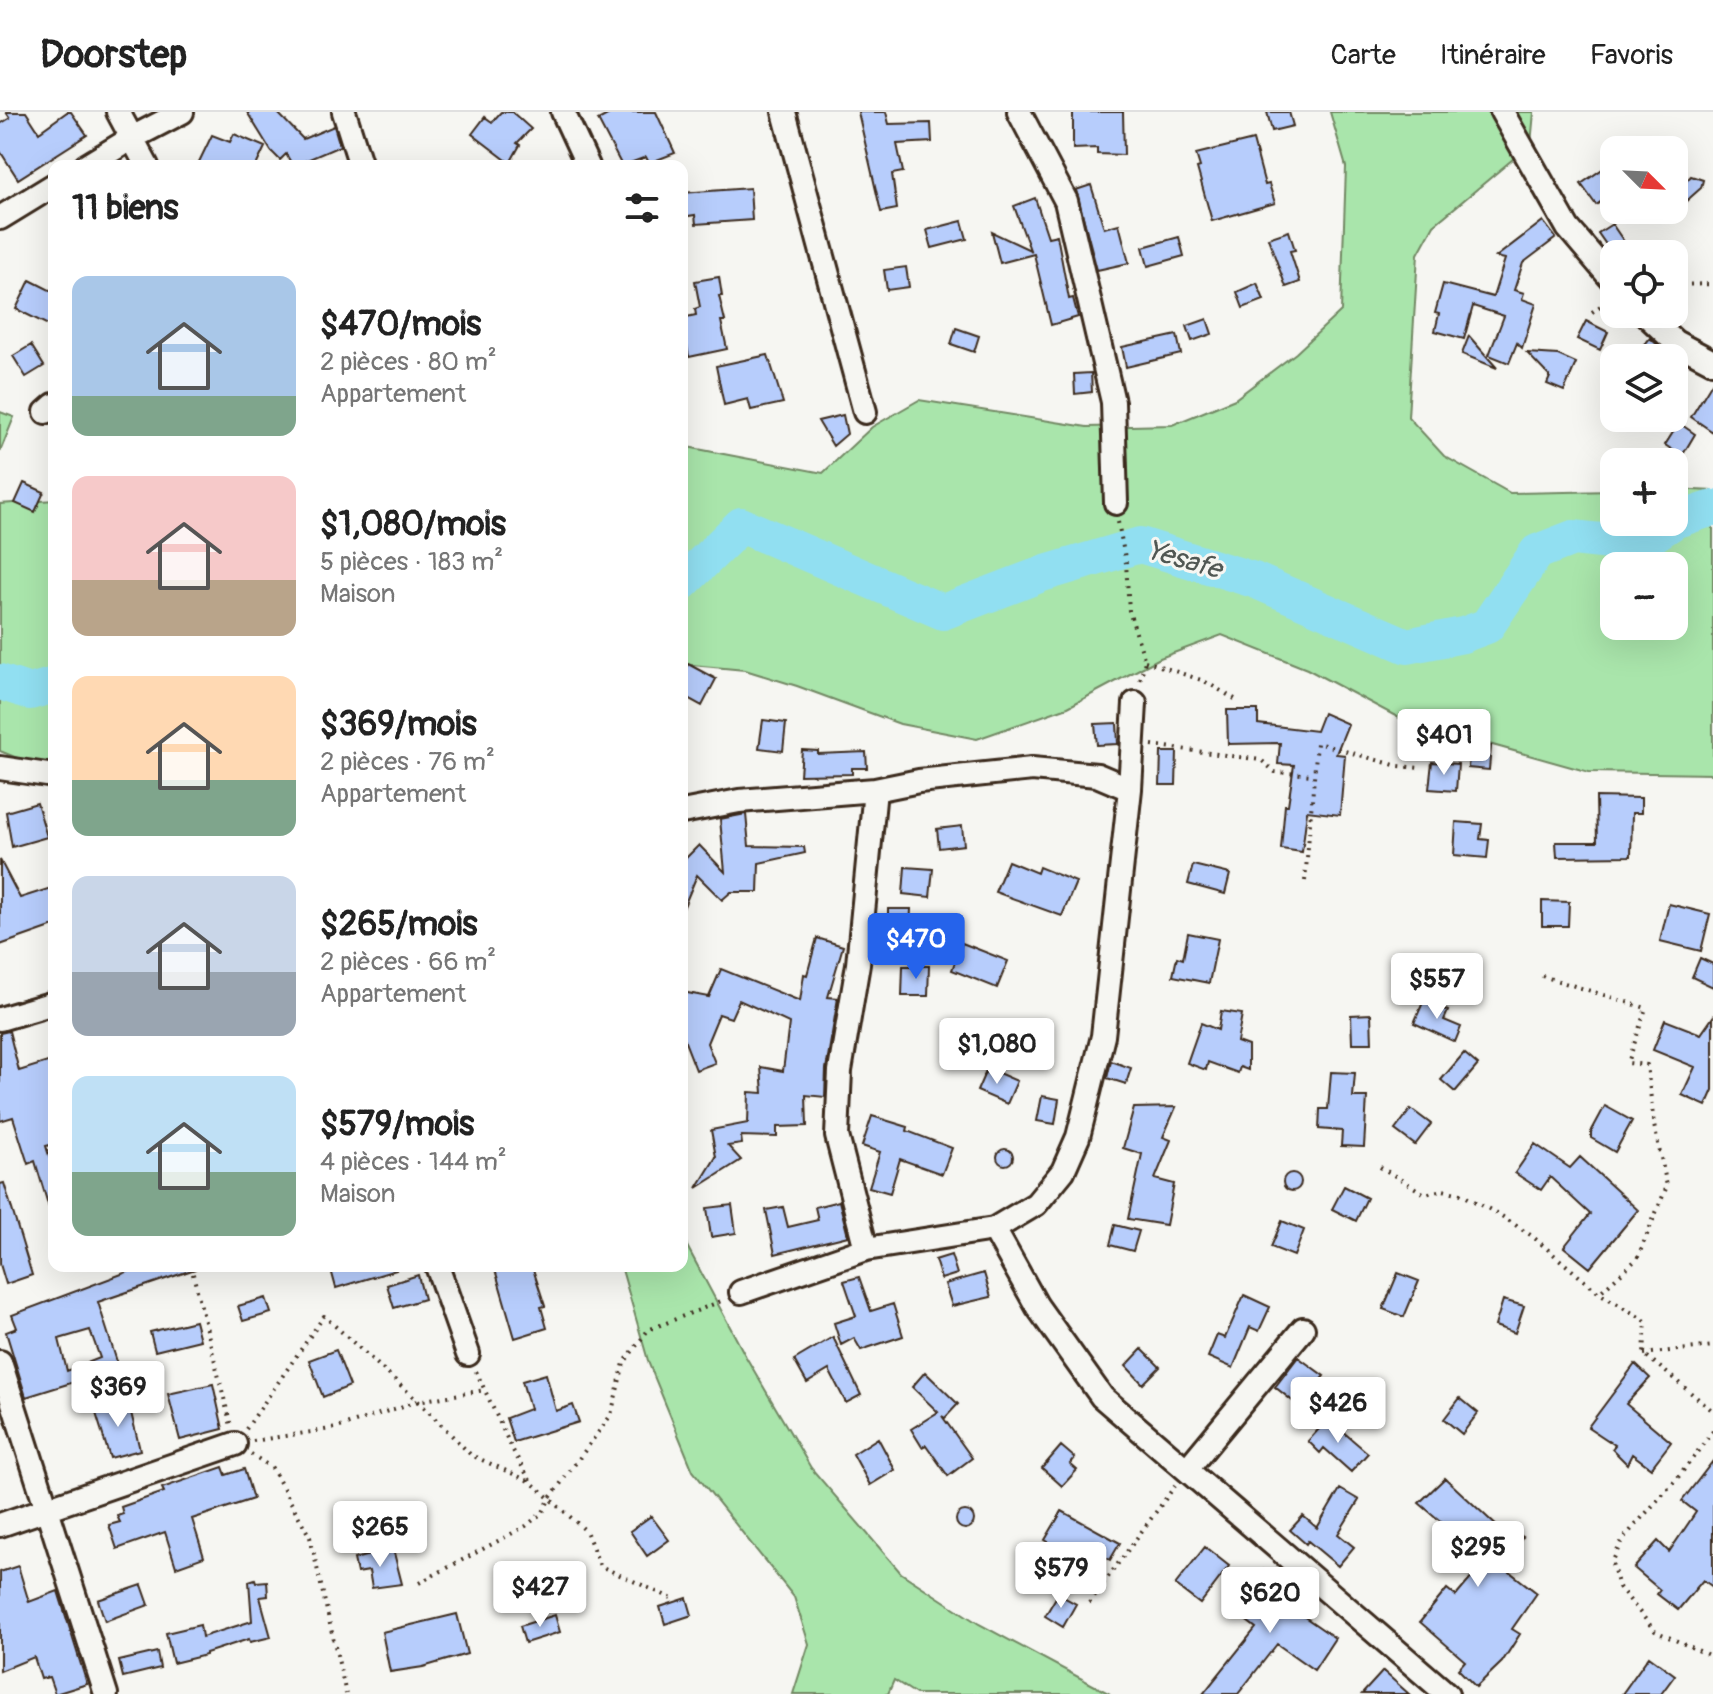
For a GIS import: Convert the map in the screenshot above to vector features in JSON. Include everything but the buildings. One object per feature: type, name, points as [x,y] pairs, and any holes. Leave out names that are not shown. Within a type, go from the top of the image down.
[{"type":"street","points":[[118,112],[144,160]]},
{"type":"street","points":[[96,160],[182,112]]},
{"type":"street","points":[[344,112],[359,160]]},
{"type":"street","points":[[563,112],[585,160]]},
{"type":"street","points":[[784,112],[865,412]]},
{"type":"street","points":[[1019,112],[1066,201],[1113,402],[1117,512]]},
{"type":"street","points":[[1502,112],[1568,228],[1600,266]]},
{"type":"street","points":[[0,218],[48,189]]},
{"type":"street","points":[[1660,328],[1675,342],[1713,362]]},
{"type":"street","points":[[741,1292],[866,1249],[994,1229],[1036,1204],[1063,1171],[1078,1137],[1103,1036],[1130,789],[1135,703]]},
{"type":"street","points":[[0,768],[48,775]]},
{"type":"street","points":[[688,811],[739,801],[875,790],[919,781],[1032,769],[1097,775],[1130,789]]},
{"type":"street","points":[[866,1249],[837,1136],[840,1071],[858,964],[875,790]]},
{"type":"street","points":[[0,1019],[48,1005]]},
{"type":"street","points":[[994,1229],[1037,1306],[1102,1397],[1447,1694]]},
{"type":"street","points":[[439,1272],[468,1354]]},
{"type":"street","points":[[1188,1468],[1303,1329]]},
{"type":"street","points":[[0,1362],[106,1694]]},
{"type":"street","points":[[0,1525],[235,1444]]},
{"type":"path","points":[[1688,285],[1713,284]]},
{"type":"path","points":[[1592,312],[1600,306]]},
{"type":"path","points":[[1117,512],[1126,563],[1129,611],[1145,661],[1204,681],[1235,699]]},
{"type":"path","points":[[1133,742],[1261,760],[1275,772],[1314,775]]},
{"type":"path","points":[[1305,881],[1317,743],[1398,766],[1420,768]]},
{"type":"path","points":[[1542,976],[1646,1008],[1628,1063],[1647,1065],[1654,1125],[1667,1186],[1637,1259],[1599,1293]]},
{"type":"path","points":[[1380,1167],[1425,1194],[1443,1190],[1461,1194],[1532,1236],[1599,1293],[1646,1321],[1644,1354]]},
{"type":"path","points":[[192,1272],[235,1444],[272,1468],[310,1537],[346,1694]]},
{"type":"path","points":[[419,1583],[526,1526],[543,1512],[611,1415],[624,1363],[648,1330],[741,1292]]},
{"type":"path","points":[[235,1444],[324,1316],[418,1401],[471,1455],[531,1482],[550,1498],[586,1531],[600,1566],[671,1598]]},
{"type":"path","points":[[1644,1354],[1713,1346]]},
{"type":"path","points":[[468,1354],[511,1447],[531,1482]]},
{"type":"path","points":[[1644,1354],[1713,1411]]},
{"type":"path","points":[[235,1444],[337,1428],[418,1401],[485,1390]]},
{"type":"path","points":[[1713,1431],[1680,1475],[1622,1540],[1612,1563],[1619,1587],[1655,1631],[1713,1657]]},
{"type":"path","points":[[1089,1603],[1188,1468]]},
{"type":"green space","points":[[1330,112],[1534,112],[1531,144],[1434,225],[1418,254],[1408,417],[1444,456],[1510,493],[1600,491],[1600,536],[1688,536],[1688,490],[1713,491],[1713,774],[1589,772],[1403,720],[1307,669],[1222,635],[1160,658],[1068,707],[977,739],[900,724],[745,670],[688,665],[688,447],[823,473],[872,427],[919,400],[1087,427],[1172,425],[1235,399],[1296,353],[1341,311],[1346,167]]},
{"type":"green space","points":[[0,412],[14,417],[0,452]]},
{"type":"green space","points":[[48,500],[48,771],[0,751],[0,504]]},
{"type":"green space","points":[[688,1248],[746,1357],[811,1468],[901,1573],[979,1624],[1110,1694],[916,1694],[894,1680],[888,1694],[793,1694],[809,1644],[794,1597],[693,1471],[649,1364],[623,1272],[688,1272]]},
{"type":"waterway","name":"Yesafe","points":[[1688,516],[1713,508]]},
{"type":"waterway","name":"Yesafe","points":[[688,577],[741,525],[943,612],[1042,574],[1140,545],[1254,580],[1407,646],[1463,635],[1487,626],[1537,552],[1573,538],[1638,545],[1652,536]]},
{"type":"waterway","name":"Yesafe","points":[[0,682],[30,692],[48,687]]}]
